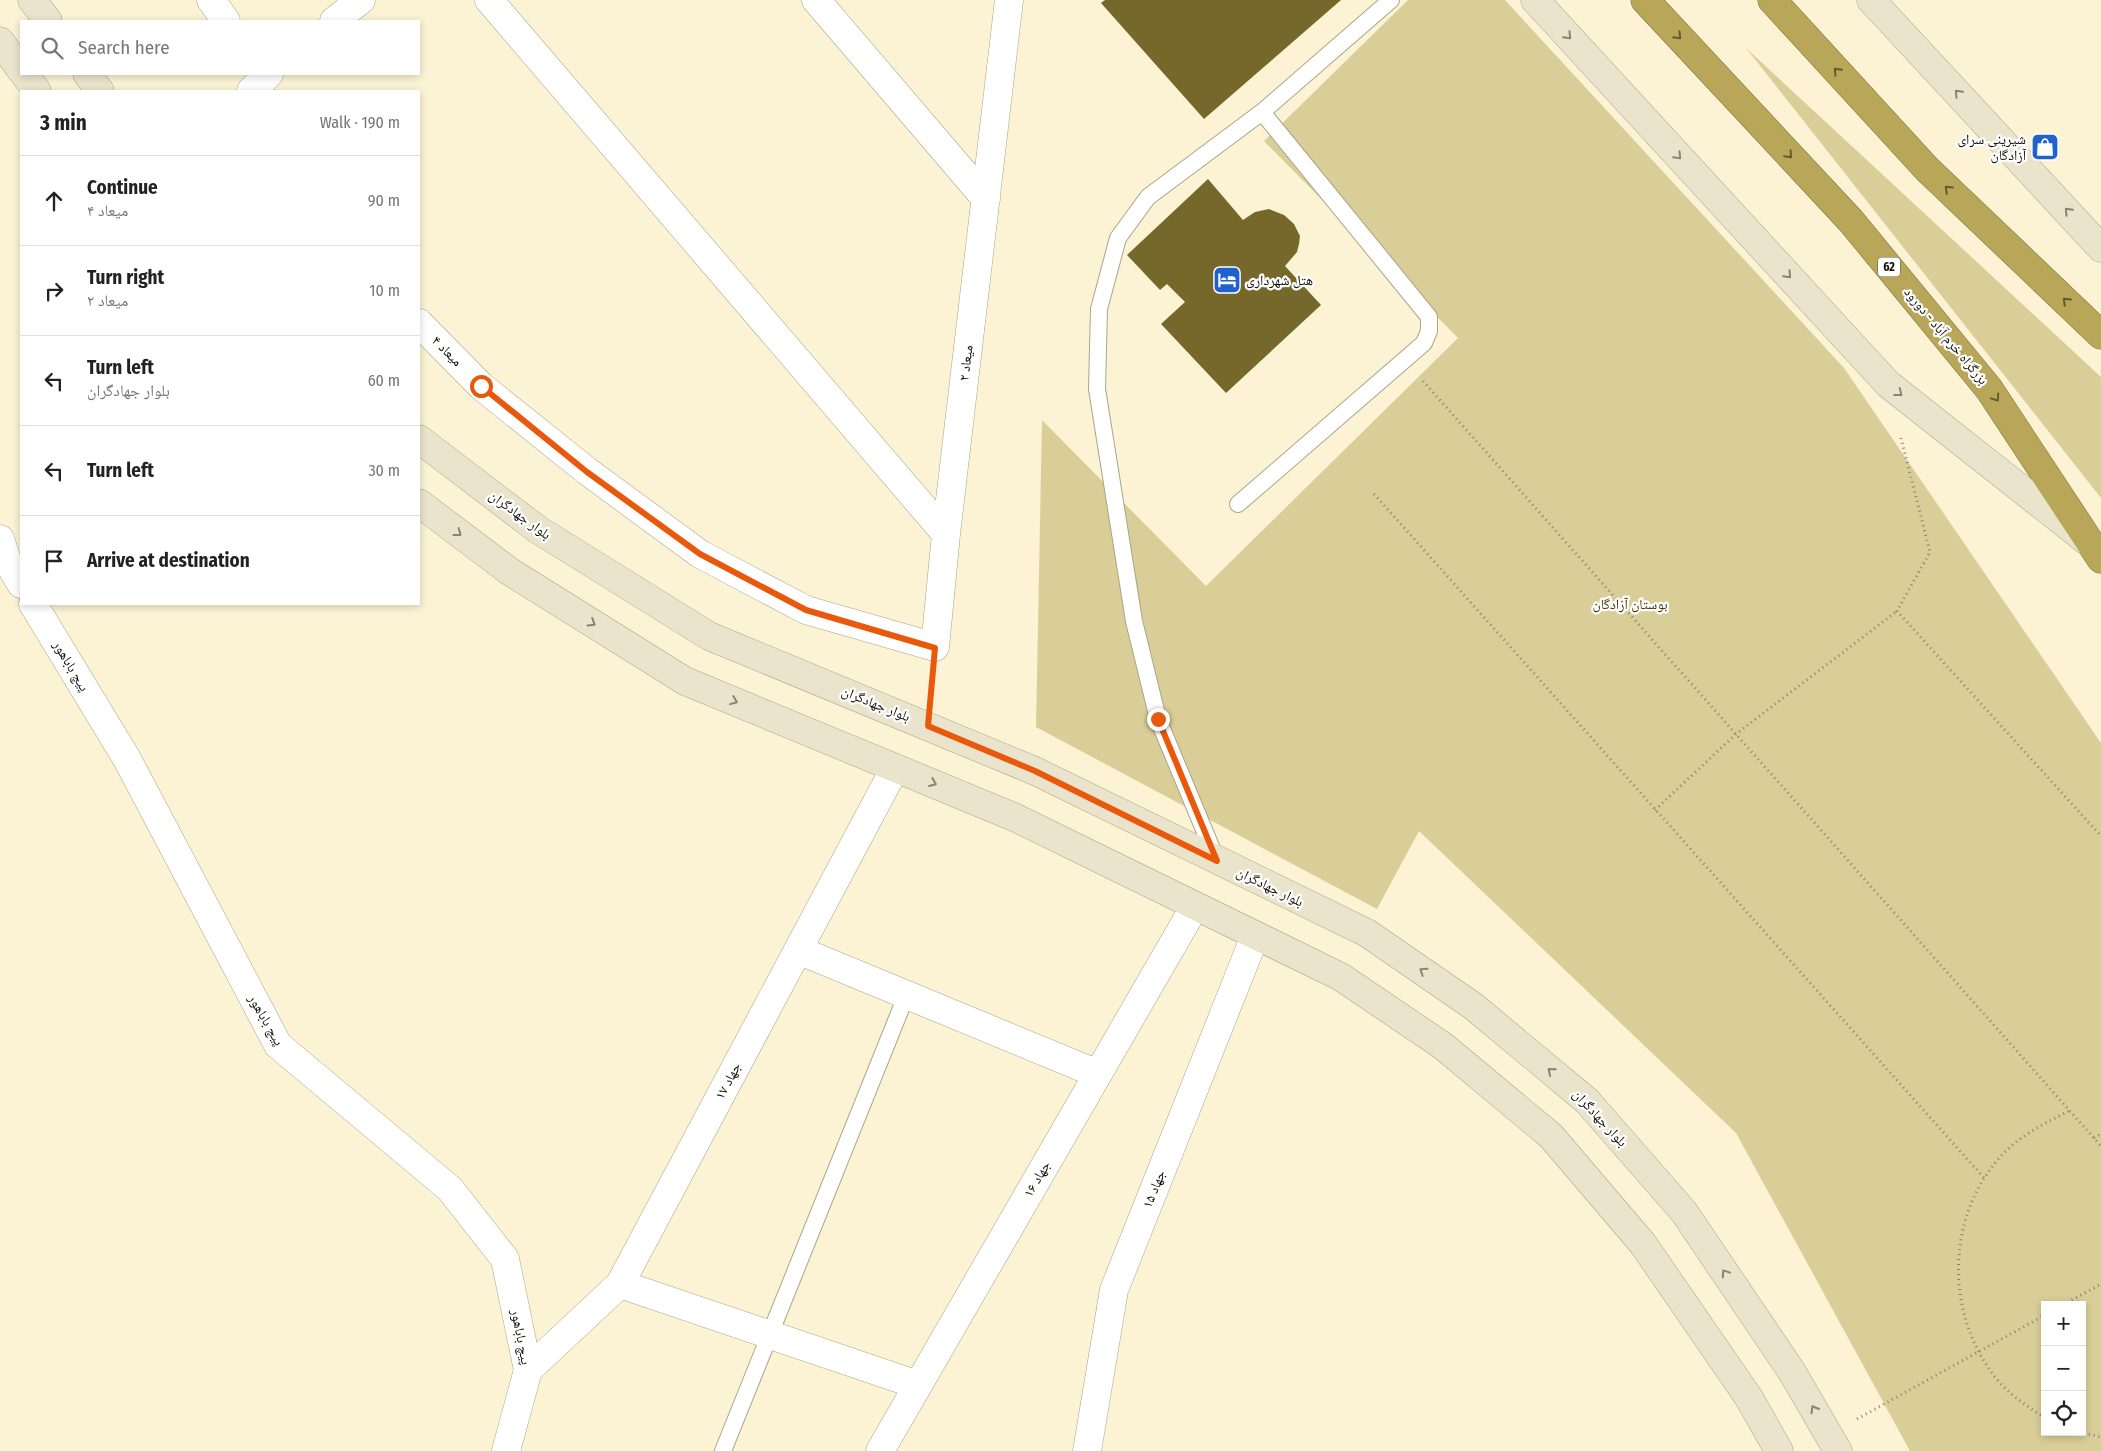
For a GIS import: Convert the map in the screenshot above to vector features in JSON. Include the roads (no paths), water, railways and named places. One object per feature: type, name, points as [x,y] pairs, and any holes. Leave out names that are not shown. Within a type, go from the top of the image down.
[{"type":"highway","name":"بزرگراه خرم آباد - دورود","points":[[1645,0],[1851,221],[1983,381],[2098,553]]},
{"type":"highway","points":[[1772,0],[1927,168],[2101,335]]},
{"type":"main road","points":[[32,0],[47,20]]},
{"type":"main road","points":[[1535,0],[1888,384],[2098,553]]},
{"type":"main road","points":[[1871,0],[2101,248]]},
{"type":"main road","points":[[0,41],[20,69]]},
{"type":"main road","points":[[25,75],[36,90]]},
{"type":"main road","points":[[88,75],[99,90]]},
{"type":"main road","name":"بلوار جهادگران","points":[[420,440],[538,529],[709,636],[1035,771],[1367,934],[1473,1006],[1587,1101],[1684,1212],[1792,1372],[1834,1443]]},
{"type":"main road","points":[[420,504],[508,571],[686,681],[1014,817],[1341,977],[1443,1046],[1551,1136],[1643,1244],[1749,1398],[1780,1451]]},
{"type":"street","points":[[211,0],[225,20]]},
{"type":"street","points":[[335,20],[361,0]]},
{"type":"street","points":[[489,0],[946,534]]},
{"type":"street","points":[[816,0],[986,199]]},
{"type":"street","name":"میعاد ۲","points":[[935,648],[946,534],[1010,0]]},
{"type":"street","name":"میعاد ۴","points":[[420,324],[481,386],[587,472],[700,554],[806,610],[935,648]]},
{"type":"street","points":[[0,539],[7,560],[20,582]]},
{"type":"street","name":"پیچ باباهور","points":[[34,605],[127,759],[278,1045],[450,1189],[505,1259],[528,1370],[506,1451]]},
{"type":"street","name":"جهاد ۱۷","points":[[528,1370],[620,1284],[895,768]]},
{"type":"street","name":"جهاد ۱۶","points":[[880,1451],[1195,906]]},
{"type":"street","name":"جهاد ۱۵","points":[[1087,1451],[1114,1290],[1255,936]]},
{"type":"street","points":[[798,950],[1098,1074]]},
{"type":"street","points":[[620,1284],[918,1385]]},
{"type":"lane","points":[[1217,861],[1158,719],[1134,621],[1097,389],[1099,309],[1118,238],[1148,197],[1262,112],[1392,0]]},
{"type":"lane","points":[[1238,504],[1424,343],[1429,331],[1428,317],[1262,112]]},
{"type":"lane","points":[[723,1451],[906,996]]},
{"type":"place","name":"شیرینی سرای آزادگان","points":[[2045,147]]},
{"type":"place","name":"هتل شهرداری","points":[[1227,280]]},
{"type":"park label","name":"بوستان آزادگان","points":[[1630,604]]}]
